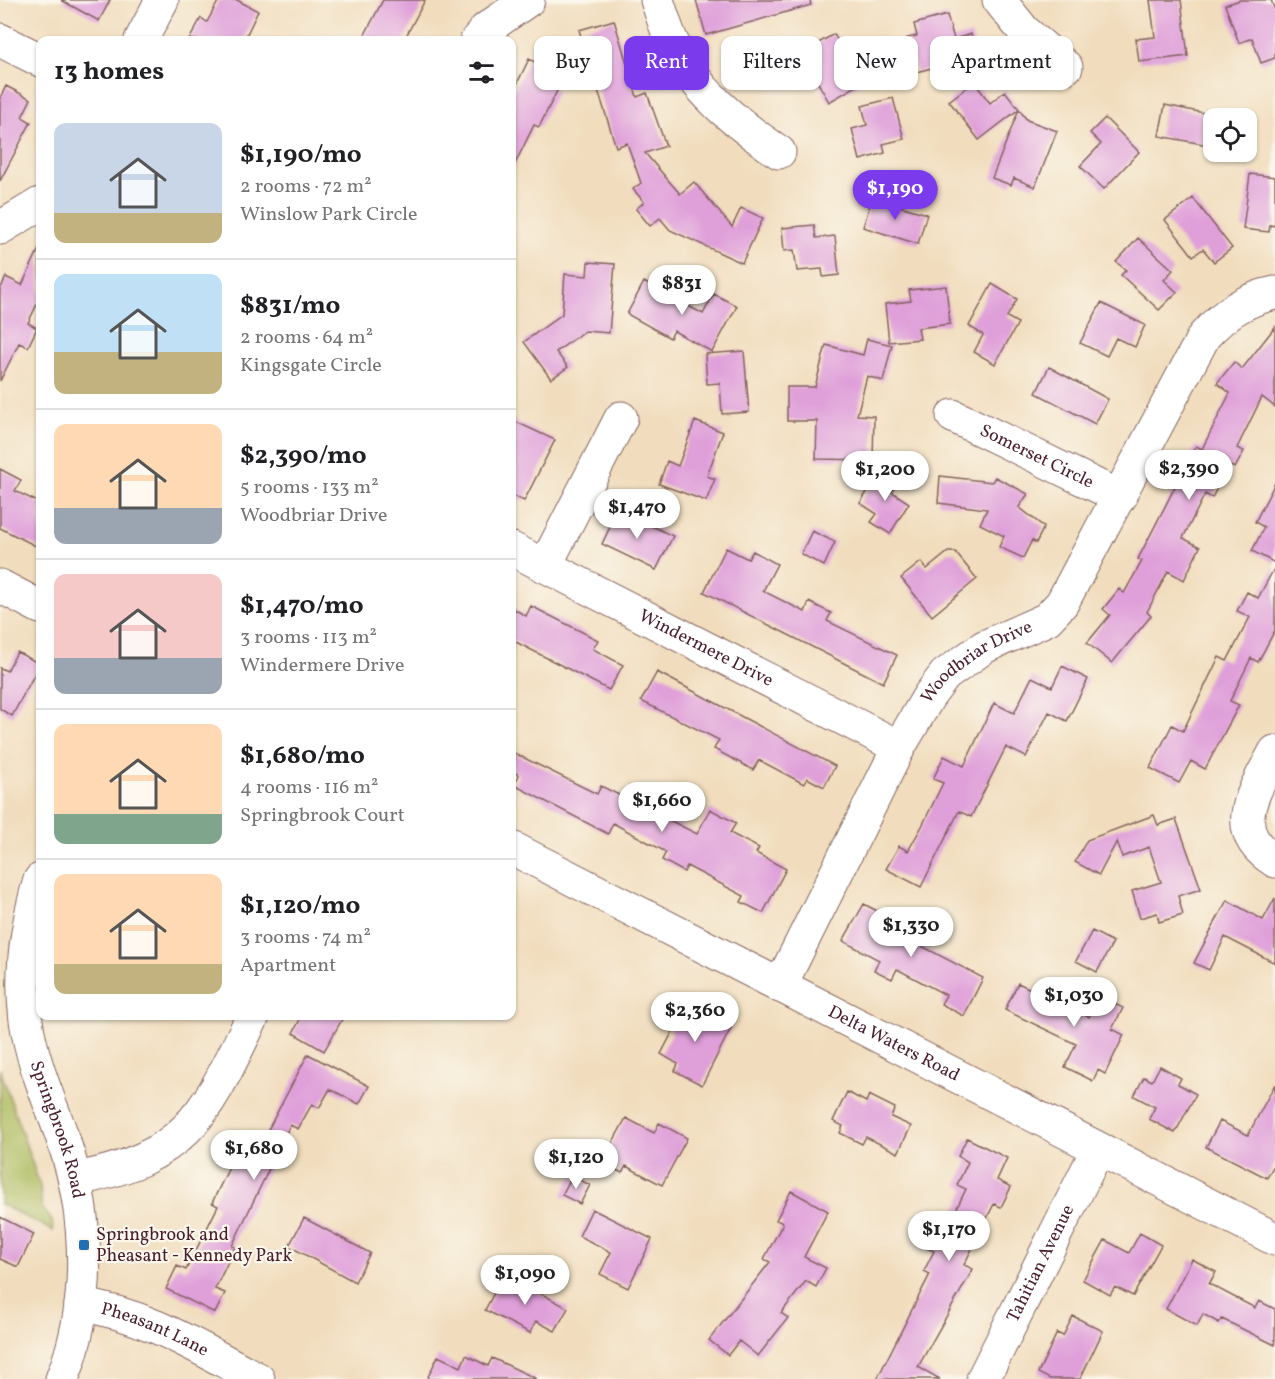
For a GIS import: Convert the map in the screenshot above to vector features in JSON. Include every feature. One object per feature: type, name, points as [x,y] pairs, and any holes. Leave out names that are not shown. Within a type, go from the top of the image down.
[{"type":"street","points":[[143,36],[162,0]]},
{"type":"street","points":[[480,36],[486,29],[528,0]]},
{"type":"street","points":[[657,0],[673,45],[703,90],[739,124],[779,152]]},
{"type":"street","points":[[999,0],[1030,36]]},
{"type":"street","points":[[0,40],[36,58]]},
{"type":"street","points":[[0,228],[36,206]]},
{"type":"street","name":"Woodbriar Drive","points":[[780,986],[899,747],[945,675],[984,647],[1047,619],[1062,603],[1204,336],[1220,319],[1236,307],[1275,293]]},
{"type":"street","name":"Somerset Circle","points":[[953,416],[1120,497]]},
{"type":"street","points":[[545,566],[621,418]]},
{"type":"street","name":"Windermere Drive","points":[[516,551],[899,747]]},
{"type":"street","points":[[0,586],[36,605]]},
{"type":"street","points":[[1275,752],[1247,810],[1251,838],[1259,849],[1275,861]]},
{"type":"street","name":"Delta Waters Road","points":[[516,850],[1275,1239]]},
{"type":"street","name":"Springbrook Road","points":[[36,894],[13,961],[39,1076],[76,1179],[84,1245],[81,1305],[73,1347],[62,1379]]},
{"type":"street","points":[[76,1179],[111,1172],[147,1159],[180,1136],[207,1106],[251,1020]]},
{"type":"street","name":"Tahitian Avenue","points":[[983,1379],[1098,1149]]},
{"type":"street","name":"Pheasant Lane","points":[[81,1305],[114,1310],[147,1321],[258,1379]]},
{"type":"green space","points":[[0,1069],[40,1186],[42,1208],[52,1220],[53,1231],[0,1204]]},
{"type":"building","points":[[61,0],[110,0],[99,21]]},
{"type":"building","points":[[219,0],[237,0],[258,11],[246,36],[191,36],[201,18],[207,22]]},
{"type":"building","points":[[383,0],[425,0],[406,36],[364,36]]},
{"type":"building","points":[[696,0],[810,0],[811,5],[706,35]]},
{"type":"building","points":[[1150,0],[1181,0],[1188,56],[1139,62],[1136,39],[1155,37]]},
{"type":"building","points":[[1240,0],[1271,0],[1275,10],[1275,58],[1261,63],[1252,38],[1239,43],[1225,5]]},
{"type":"building","points":[[947,15],[953,36],[930,36],[930,68],[918,72],[918,36],[914,24]]},
{"type":"building","points":[[614,20],[624,53],[624,90],[635,90],[637,97],[647,93],[666,146],[645,153],[680,194],[694,182],[732,227],[741,208],[763,218],[742,263],[670,230],[660,218],[650,226],[636,209],[644,202],[633,189],[641,183],[627,143],[616,147],[598,90],[612,90],[612,36],[581,36],[579,30]]},
{"type":"building","points":[[834,34],[835,36],[834,90],[850,90],[829,102],[822,90],[822,41]]},
{"type":"building","points":[[529,59],[534,62],[534,90],[557,91],[539,127],[534,125],[516,162],[516,86]]},
{"type":"building","points":[[6,86],[31,99],[22,117],[31,122],[0,181],[0,98]]},
{"type":"building","points":[[963,90],[980,90],[990,103],[1005,91],[1019,109],[979,140],[949,101]]},
{"type":"building","points":[[893,98],[904,139],[883,144],[885,153],[860,160],[852,129],[867,125],[862,106]]},
{"type":"building","points":[[1165,105],[1203,113],[1203,144],[1159,136]]},
{"type":"building","points":[[1019,109],[1027,120],[1057,131],[1035,187],[1014,178],[1011,185],[992,178]]},
{"type":"building","points":[[1105,118],[1139,152],[1104,189],[1080,166],[1101,144],[1090,133]]},
{"type":"building","points":[[1250,174],[1275,177],[1275,226],[1270,225],[1269,232],[1243,229]]},
{"type":"building","points":[[872,198],[927,214],[918,244],[863,227]]},
{"type":"building","points":[[1193,198],[1232,248],[1214,262],[1203,249],[1193,256],[1165,220]]},
{"type":"building","points":[[814,225],[816,238],[835,236],[839,275],[823,277],[822,269],[797,271],[794,250],[784,251],[782,228]]},
{"type":"building","points":[[1138,238],[1173,270],[1164,280],[1177,292],[1159,310],[1121,275],[1126,270],[1116,262]]},
{"type":"building","points":[[36,255],[36,306],[28,323],[36,327],[36,330],[28,347],[19,343],[0,381],[0,290],[6,277],[22,285]]},
{"type":"building","points":[[588,262],[615,264],[609,333],[585,331],[556,352],[568,367],[551,379],[524,342],[562,314],[565,274],[587,276]]},
{"type":"building","points":[[644,282],[703,314],[714,294],[737,306],[712,352],[674,331],[670,338],[627,314]]},
{"type":"building","points":[[992,284],[1017,299],[1007,317],[1018,323],[995,364],[974,352],[983,335],[969,326]]},
{"type":"building","points":[[946,286],[950,324],[918,328],[920,339],[889,342],[885,304],[911,301],[909,290]]},
{"type":"building","points":[[1101,303],[1145,325],[1135,347],[1116,338],[1107,356],[1080,343]]},
{"type":"building","points":[[1275,327],[1275,407],[1262,397],[1237,448],[1244,451],[1235,468],[1228,465],[1212,498],[1205,494],[1183,538],[1200,547],[1184,580],[1168,571],[1147,612],[1151,616],[1112,663],[1087,643],[1110,615],[1103,609],[1119,589],[1124,593],[1142,561],[1138,559],[1196,446],[1202,449],[1230,393],[1217,383],[1234,362],[1242,369]]},
{"type":"building","points":[[867,339],[892,345],[883,381],[867,376],[857,415],[874,416],[873,460],[816,459],[817,421],[787,421],[787,387],[815,387],[826,345],[863,355]]},
{"type":"building","points":[[744,351],[749,412],[722,414],[720,383],[707,384],[705,354]]},
{"type":"building","points":[[1049,367],[1108,399],[1095,424],[1036,393]]},
{"type":"building","points":[[695,421],[723,432],[707,476],[715,479],[706,501],[659,484],[667,461],[678,466]]},
{"type":"building","points":[[516,422],[555,440],[524,501],[516,497]]},
{"type":"building","points":[[883,467],[897,483],[892,492],[909,503],[890,534],[871,522],[877,514],[860,503]]},
{"type":"building","points":[[0,469],[21,480],[15,491],[36,501],[36,546],[0,528]]},
{"type":"building","points":[[940,476],[992,482],[995,477],[1028,494],[1019,507],[1044,527],[1036,543],[1032,540],[1023,558],[999,547],[1004,536],[980,524],[987,509],[938,503]]},
{"type":"building","points":[[1275,483],[1275,563],[1252,551],[1264,527],[1255,522]]},
{"type":"building","points":[[618,510],[673,536],[656,570],[602,544]]},
{"type":"building","points":[[812,531],[835,542],[824,566],[801,554]]},
{"type":"building","points":[[726,548],[748,559],[753,551],[777,564],[763,591],[805,612],[809,602],[831,613],[827,621],[897,655],[883,683],[704,592]]},
{"type":"building","points":[[948,552],[955,552],[977,579],[932,616],[901,578],[921,562],[927,569]]},
{"type":"building","points":[[1275,567],[1275,630],[1258,662],[1251,658],[1230,701],[1239,705],[1205,769],[1191,761],[1179,783],[1150,768],[1172,725],[1183,731],[1219,657],[1227,661],[1250,617],[1237,611],[1247,592],[1258,598]]},
{"type":"building","points":[[531,606],[598,640],[593,649],[623,665],[609,690],[516,642],[516,610],[526,616]]},
{"type":"building","points":[[17,652],[36,662],[36,671],[12,716],[0,709],[0,668],[7,671]]},
{"type":"building","points":[[1062,666],[1088,679],[1067,721],[1049,712],[1026,757],[1006,747],[971,817],[959,811],[921,887],[886,869],[899,846],[908,851],[922,826],[943,783],[933,779],[944,756],[964,766],[994,703],[1014,713],[1032,677],[1052,687]]},
{"type":"building","points":[[657,672],[835,766],[824,787],[807,778],[804,784],[759,760],[753,770],[714,749],[719,740],[641,701]]},
{"type":"building","points":[[516,754],[597,794],[601,786],[697,834],[710,809],[736,823],[730,833],[759,848],[756,853],[786,869],[763,913],[741,902],[744,896],[687,866],[684,872],[662,860],[666,852],[613,823],[608,834],[516,786],[519,775],[516,773]]},
{"type":"building","points":[[1154,815],[1158,825],[1176,819],[1201,889],[1178,896],[1183,915],[1159,922],[1157,913],[1140,918],[1132,891],[1161,882],[1149,847],[1122,857],[1117,841],[1099,875],[1075,862],[1087,840]]},
{"type":"building","points":[[1275,898],[1275,963],[1225,937],[1209,970],[1194,963],[1227,900],[1263,920]]},
{"type":"building","points":[[864,904],[917,932],[912,941],[983,978],[964,1016],[941,1004],[946,995],[897,969],[892,979],[874,970],[879,960],[843,941]]},
{"type":"building","points":[[1092,931],[1113,942],[1097,972],[1076,961]]},
{"type":"building","points":[[1018,983],[1089,1017],[1099,996],[1123,1008],[1112,1029],[1124,1035],[1105,1074],[1098,1070],[1093,1081],[1065,1067],[1076,1044],[1005,1010]]},
{"type":"building","points":[[683,1002],[731,1028],[702,1085],[675,1071],[678,1064],[661,1054],[673,1031],[669,1029]]},
{"type":"building","points":[[300,1020],[342,1020],[324,1051],[293,1033]]},
{"type":"building","points":[[308,1054],[369,1086],[359,1104],[330,1089],[319,1108],[312,1104],[298,1129],[290,1125],[232,1246],[235,1247],[215,1289],[225,1293],[215,1313],[166,1289],[177,1266],[186,1270],[218,1206],[212,1203],[235,1155],[241,1158],[251,1138],[261,1143]]},
{"type":"building","points":[[1160,1066],[1181,1078],[1178,1084],[1196,1094],[1175,1133],[1149,1119],[1155,1107],[1134,1096],[1144,1077],[1152,1081]]},
{"type":"building","points":[[1275,1084],[1275,1163],[1267,1178],[1206,1147],[1220,1121],[1248,1135]]},
{"type":"building","points":[[847,1092],[866,1102],[869,1095],[895,1108],[891,1117],[911,1126],[898,1153],[866,1137],[862,1144],[840,1133],[843,1126],[833,1121]]},
{"type":"building","points":[[626,1118],[654,1133],[659,1123],[687,1138],[662,1185],[626,1166],[622,1173],[602,1162]]},
{"type":"building","points":[[967,1138],[1007,1158],[997,1180],[1011,1187],[1001,1207],[994,1204],[964,1265],[973,1269],[918,1367],[940,1379],[877,1379],[930,1274],[924,1271],[934,1251],[926,1248],[935,1229],[944,1234],[966,1189],[957,1185],[968,1162],[958,1156]]},
{"type":"building","points":[[572,1176],[590,1185],[580,1204],[562,1195]]},
{"type":"building","points":[[791,1191],[828,1211],[804,1257],[826,1268],[816,1287],[806,1281],[781,1313],[788,1318],[758,1356],[739,1341],[728,1355],[709,1340],[770,1262],[764,1259],[783,1223],[776,1220]]},
{"type":"building","points":[[592,1209],[652,1239],[628,1288],[600,1274],[611,1252],[579,1236]]},
{"type":"building","points":[[0,1217],[34,1234],[18,1267],[0,1259]]},
{"type":"building","points":[[304,1218],[370,1253],[355,1282],[289,1246]]},
{"type":"building","points":[[1140,1233],[1161,1245],[1133,1296],[1115,1287],[1110,1295],[1083,1280],[1105,1240],[1129,1253]]},
{"type":"building","points":[[1192,1259],[1216,1272],[1209,1284],[1255,1308],[1259,1301],[1275,1309],[1275,1345],[1222,1319],[1219,1323],[1203,1314],[1197,1326],[1166,1309]]},
{"type":"building","points":[[504,1274],[568,1308],[555,1331],[536,1321],[530,1333],[485,1310]]},
{"type":"building","points":[[1073,1316],[1103,1331],[1080,1379],[1050,1379],[1038,1373],[1057,1333],[1063,1336]]},
{"type":"building","points":[[466,1355],[488,1366],[492,1358],[537,1379],[427,1379],[438,1356],[461,1367]]},
{"type":"place","name":"Springbrook and Pheasant - Kennedy Park","points":[[84,1245]]}]
